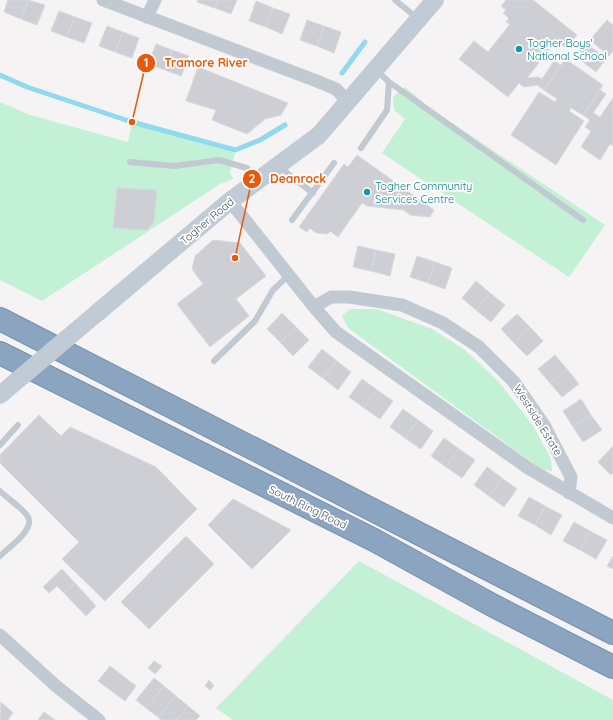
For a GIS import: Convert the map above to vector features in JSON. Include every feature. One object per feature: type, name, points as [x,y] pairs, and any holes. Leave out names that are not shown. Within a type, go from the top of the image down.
[{"type":"highway","points":[[0,319],[613,633]]},
{"type":"highway","name":"South Ring Road","points":[[0,353],[374,540],[492,605],[613,667]]},
{"type":"street","points":[[103,0],[336,89],[348,102]]},
{"type":"street","points":[[147,17],[155,0]]},
{"type":"street","name":"Togher Road","points":[[0,396],[230,201],[319,135],[435,0]]},
{"type":"street","points":[[230,201],[314,307],[336,332],[528,468],[613,518]]},
{"type":"street","name":"Westside Estate","points":[[314,307],[331,297],[349,297],[402,305],[443,323],[479,347],[514,382],[544,425],[571,477],[569,493]]},
{"type":"street","points":[[0,635],[56,686],[99,720]]},
{"type":"lane","points":[[395,0],[418,19]]},
{"type":"lane","points":[[375,69],[389,82],[583,220]]},
{"type":"lane","points":[[361,148],[387,110],[389,82]]},
{"type":"lane","points":[[130,162],[175,166],[219,160],[247,168],[257,181]]},
{"type":"lane","points":[[280,163],[288,174],[313,193]]},
{"type":"lane","points":[[292,220],[334,163]]},
{"type":"lane","points":[[214,361],[255,321],[273,290],[289,275]]},
{"type":"lane","points":[[0,445],[18,426]]},
{"type":"lane","points":[[0,491],[28,517],[30,525],[26,533],[0,556]]},
{"type":"green space","points":[[405,87],[431,109],[605,225],[569,277],[382,153],[405,119],[394,110],[393,97]]},
{"type":"green space","points":[[0,102],[30,115],[128,142],[132,124],[235,153],[230,172],[233,179],[220,184],[42,301],[0,280]]},
{"type":"green space","points":[[349,309],[377,309],[432,329],[465,350],[499,382],[534,427],[551,459],[552,471],[541,469],[348,328],[342,316]]},
{"type":"green space","points":[[359,561],[613,700],[613,720],[233,720],[216,708]]},
{"type":"building","points":[[8,0],[28,0],[21,19],[4,12]]},
{"type":"building","points":[[28,0],[45,5],[37,25],[21,19]]},
{"type":"building","points":[[198,0],[218,0],[215,8],[197,2]]},
{"type":"building","points":[[218,0],[237,0],[231,14],[215,8]]},
{"type":"building","name":"Togher Boys' National School","points":[[506,0],[533,0],[577,35],[566,48],[555,39],[550,45],[548,43],[545,47],[549,50],[527,78],[538,77],[542,79],[554,61],[561,65],[544,90],[537,85],[524,87],[519,83],[508,97],[459,59],[474,41],[488,52],[510,24],[506,22],[509,18],[503,13],[506,10],[501,6]]},
{"type":"building","points":[[256,1],[273,8],[266,27],[249,21]]},
{"type":"building","points":[[273,8],[290,14],[282,34],[266,27]]},
{"type":"building","points":[[59,11],[75,17],[67,37],[51,31]]},
{"type":"building","points":[[75,17],[92,23],[84,43],[67,37]]},
{"type":"building","points":[[307,20],[324,26],[317,46],[300,40]]},
{"type":"building","points":[[607,20],[613,25],[613,51],[609,56],[590,40]]},
{"type":"building","points":[[107,26],[123,32],[115,52],[99,46]]},
{"type":"building","points":[[324,26],[341,32],[334,53],[317,46]]},
{"type":"building","points":[[123,32],[139,38],[132,58],[115,52]]},
{"type":"building","points":[[585,42],[606,59],[596,72],[575,56]]},
{"type":"building","points":[[156,44],[172,50],[165,70],[148,64]]},
{"type":"building","points":[[172,50],[189,56],[181,76],[165,70]]},
{"type":"building","points":[[565,59],[603,85],[583,115],[571,108],[569,111],[584,121],[556,165],[511,135],[539,92],[555,102],[557,99],[544,90]]},
{"type":"building","points":[[198,67],[288,103],[281,115],[265,119],[247,134],[212,120],[216,110],[186,101]]},
{"type":"building","points":[[600,90],[606,94],[593,113],[600,117],[613,98],[613,146],[610,144],[600,160],[581,147],[591,131],[585,127],[590,120],[583,115]]},
{"type":"building","name":"Togher Community Services Centre","points":[[357,155],[434,210],[430,217],[410,215],[404,210],[367,206],[362,203],[338,237],[330,231],[328,234],[316,233],[310,228],[307,232],[299,227],[344,164],[348,167]]},
{"type":"building","points":[[117,188],[157,190],[154,222],[147,230],[113,228]]},
{"type":"building","points":[[213,240],[240,243],[266,276],[236,299],[249,316],[210,347],[177,304],[203,284],[192,269],[195,256]]},
{"type":"building","points":[[358,246],[376,250],[371,271],[353,267]]},
{"type":"building","points":[[376,250],[395,254],[390,276],[371,271]]},
{"type":"building","points":[[417,256],[435,262],[428,283],[410,277]]},
{"type":"building","points":[[435,262],[452,268],[445,289],[428,283]]},
{"type":"building","points":[[476,281],[490,293],[476,310],[462,298]]},
{"type":"building","points":[[490,293],[505,305],[491,322],[476,310]]},
{"type":"building","points":[[282,313],[296,327],[280,342],[267,329]]},
{"type":"building","points":[[517,314],[530,327],[514,343],[501,329]]},
{"type":"building","points":[[296,327],[309,340],[293,356],[280,342]]},
{"type":"building","points":[[530,327],[543,341],[527,356],[514,343]]},
{"type":"building","points":[[322,349],[337,361],[323,378],[308,367]]},
{"type":"building","points":[[555,355],[567,369],[550,383],[538,369]]},
{"type":"building","points":[[337,361],[351,372],[338,390],[323,378]]},
{"type":"building","points":[[567,369],[579,384],[562,397],[550,383]]},
{"type":"building","points":[[362,379],[377,390],[364,408],[349,397]]},
{"type":"building","points":[[377,390],[393,401],[380,419],[364,408]]},
{"type":"building","points":[[581,399],[591,415],[573,427],[563,411]]},
{"type":"building","points":[[403,409],[418,420],[405,438],[390,427]]},
{"type":"building","points":[[39,415],[61,436],[70,427],[156,467],[197,509],[105,601],[62,559],[79,542],[0,463],[0,455]]},
{"type":"building","points":[[591,415],[602,430],[583,442],[573,427]]},
{"type":"building","points":[[418,420],[433,431],[421,449],[405,438]]},
{"type":"building","points":[[444,438],[459,449],[446,467],[431,456]]},
{"type":"building","points":[[613,446],[613,473],[611,475],[598,462]]},
{"type":"building","points":[[459,449],[475,460],[462,478],[446,467]]},
{"type":"building","points":[[487,467],[502,478],[489,496],[474,485]]},
{"type":"building","points":[[502,478],[517,489],[504,507],[489,496]]},
{"type":"building","points":[[529,497],[545,506],[535,525],[518,516]]},
{"type":"building","points":[[233,499],[291,530],[252,569],[208,525]]},
{"type":"building","points":[[545,506],[562,515],[551,535],[535,525]]},
{"type":"building","points":[[574,522],[590,531],[580,550],[563,541]]},
{"type":"building","points":[[590,531],[607,540],[596,559],[580,550]]},
{"type":"building","points":[[186,536],[214,564],[149,629],[121,602]]},
{"type":"building","points":[[613,556],[613,569],[607,566]]},
{"type":"building","points":[[62,569],[75,583],[64,593],[57,586],[49,593],[43,587]]},
{"type":"building","points":[[75,583],[96,606],[86,616],[64,593]]},
{"type":"building","points":[[154,661],[162,666],[155,674],[148,668]]},
{"type":"building","points":[[110,666],[136,686],[125,701],[98,681]]},
{"type":"building","points":[[154,678],[164,686],[146,708],[136,700]]},
{"type":"building","points":[[209,680],[214,686],[210,690],[205,686]]},
{"type":"building","points":[[164,686],[176,696],[158,717],[146,708]]},
{"type":"building","points":[[176,696],[188,706],[176,720],[161,720],[158,717]]},
{"type":"building","points":[[1,702],[13,713],[8,720],[0,720]]},
{"type":"building","points":[[188,706],[200,716],[196,720],[176,720]]},
{"type":"building","points":[[44,712],[55,720],[38,720]]},
{"type":"waterway","points":[[342,73],[365,42]]},
{"type":"waterway","points":[[0,75],[27,87],[132,122],[235,150],[260,140],[285,125]]},
{"type":"place","name":"Togher Boys' National School","points":[[519,49]]},
{"type":"place","name":"Tramore River","points":[[132,122]]},
{"type":"place","name":"Togher Community Services Centre","points":[[367,192]]},
{"type":"place","name":"Deanrock","points":[[235,258]]}]
